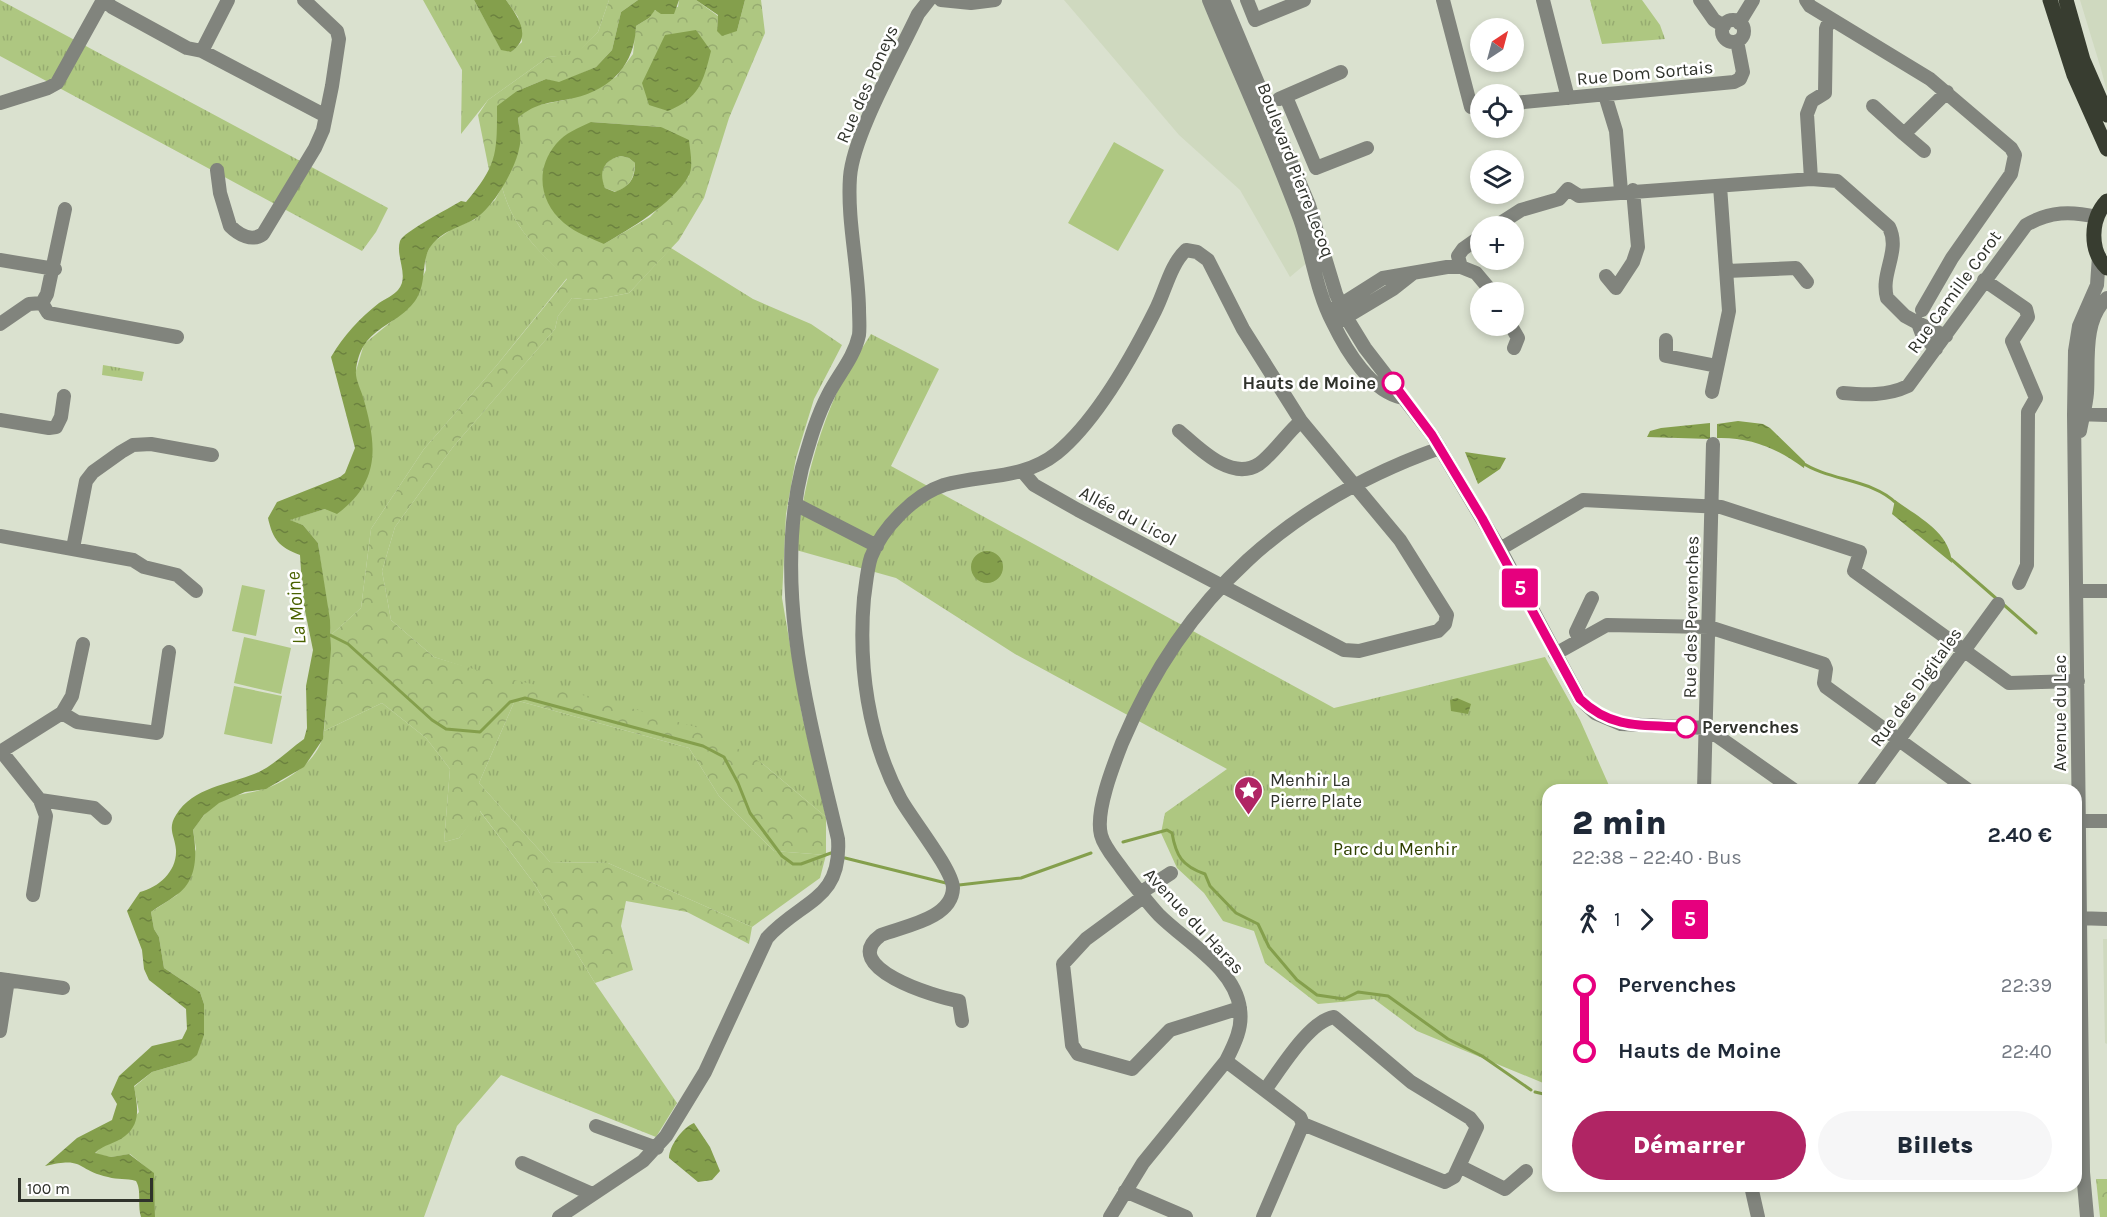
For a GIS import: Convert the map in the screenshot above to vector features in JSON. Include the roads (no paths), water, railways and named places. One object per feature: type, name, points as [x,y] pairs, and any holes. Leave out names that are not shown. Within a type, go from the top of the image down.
[{"type":"main road","points":[[2050,0],[2074,75],[2107,149]]},
{"type":"main road","points":[[2066,0],[2083,60],[2107,115]]},
{"type":"main road","points":[[2103,262],[2093,234],[2097,217],[2107,201]]},
{"type":"street","points":[[0,103],[57,83],[103,0],[187,48],[202,51],[324,115]]},
{"type":"street","points":[[202,51],[228,0]]},
{"type":"street","points":[[217,170],[220,193],[230,226],[249,238],[257,238],[268,227],[288,190],[305,166],[323,130],[324,115],[332,86],[339,39],[338,31],[304,0]]},
{"type":"street","name":"Rue des Poneys","points":[[559,1217],[643,1161],[657,1148],[705,1072],[767,938],[782,921],[822,895],[834,880],[840,861],[838,840],[800,664],[791,562],[795,504],[816,424],[828,396],[854,352],[859,333],[859,294],[850,204],[850,175],[858,142],[918,14],[928,0]]},
{"type":"street","points":[[941,0],[971,3],[995,0]]},
{"type":"street","name":"Boulevard Pierre Lecoq","points":[[1209,0],[1309,205],[1343,311],[1440,448],[1500,549],[1580,699],[1595,713],[1621,724],[1706,728]]},
{"type":"street","name":"Boulevard Pierre Lecoq","points":[[1223,0],[1299,218],[1330,319],[1346,347],[1376,382],[1394,396],[1403,398]]},
{"type":"street","points":[[1247,0],[1255,20],[1304,0]]},
{"type":"street","points":[[1443,0],[1470,88]]},
{"type":"street","points":[[1543,0],[1568,98]]},
{"type":"street","points":[[1700,0],[1714,20],[1724,26]]},
{"type":"street","points":[[1739,23],[1752,0]]},
{"type":"street","points":[[1806,0],[1810,6],[1947,92],[2011,148],[2015,155],[2014,166],[1928,296],[1920,317],[1922,334],[1936,349]]},
{"type":"street","points":[[2061,0],[2076,49],[2083,60]]},
{"type":"street","points":[[1811,179],[1807,114],[1812,101],[1825,93],[1826,29],[1830,18]]},
{"type":"street","points":[[1733,21],[1739,23],[1743,31],[1737,41],[1730,42],[1722,32],[1724,26],[1733,21]]},
{"type":"street","name":"Rue Dom Sortais","points":[[1524,102],[1734,82],[1740,79],[1743,72],[1737,41]]},
{"type":"street","points":[[1261,107],[1341,72]]},
{"type":"street","points":[[1904,134],[1947,92]]},
{"type":"street","points":[[1605,95],[1616,131],[1638,248],[1634,262],[1616,288],[1606,276]]},
{"type":"street","points":[[1286,97],[1316,168],[1367,148]]},
{"type":"street","points":[[1873,106],[1924,151]]},
{"type":"street","points":[[1512,216],[1521,210],[1559,199],[1568,189],[1579,196],[1811,179],[1837,181],[1889,226],[1894,236],[1894,247],[1886,277],[1887,298],[1905,316],[1920,317],[1946,336]]},
{"type":"street","points":[[1712,392],[1729,311],[1720,186]]},
{"type":"street","points":[[65,209],[55,269],[42,303],[48,314],[177,337]]},
{"type":"street","name":"Rue Camille Corot","points":[[1843,393],[1868,395],[1897,391],[1908,386],[2019,231],[2037,219],[2066,212],[2097,217]]},
{"type":"street","points":[[1461,267],[1458,256],[1462,249],[1470,244]]},
{"type":"street","points":[[962,1021],[959,1001],[941,998],[883,972],[871,962],[869,955],[869,948],[881,934],[940,911],[949,903],[953,888],[947,869],[898,795],[881,752],[868,703],[862,626],[871,558],[877,546],[904,511],[924,495],[943,486],[1023,472],[1055,454],[1081,428],[1132,353],[1156,308],[1179,256],[1186,250],[1197,252],[1208,260],[1243,329],[1301,421],[1355,486]]},
{"type":"street","points":[[0,260],[55,269]]},
{"type":"street","name":"Avenue du Lac","points":[[2078,784],[2078,591],[2075,496],[2078,414],[2074,351],[2079,326],[2097,285],[2103,262]]},
{"type":"street","points":[[1330,319],[1413,273],[1461,267],[1476,273],[1484,282]]},
{"type":"street","points":[[1727,271],[1796,268],[1808,282]]},
{"type":"street","points":[[1984,280],[2026,309],[2028,317],[2012,341],[2036,398],[2028,412],[2027,565],[2019,583]]},
{"type":"street","name":"Avenue du Lac","points":[[2078,414],[2091,330],[2096,314],[2107,298]]},
{"type":"street","points":[[0,324],[29,304],[42,303]]},
{"type":"street","points":[[1514,348],[1517,336]]},
{"type":"street","points":[[1666,340],[1666,356],[1718,366]]},
{"type":"street","points":[[0,420],[49,428],[56,427],[61,417],[64,396]]},
{"type":"street","points":[[2078,414],[2107,415]]},
{"type":"street","points":[[1179,431],[1210,457],[1226,466],[1240,469],[1259,464],[1301,421]]},
{"type":"street","points":[[73,548],[86,481],[93,472],[121,452],[133,445],[151,444],[212,455]]},
{"type":"street","name":"Rue des Pervenches","points":[[1704,784],[1713,444]]},
{"type":"street","name":"Avenue du Haras","points":[[1240,1008],[1233,987],[1219,969],[1141,895],[1101,838],[1100,820],[1108,784],[1139,702],[1196,613],[1222,584],[1280,533],[1309,512],[1355,486],[1440,448]]},
{"type":"street","name":"Allée du Licol","points":[[1023,472],[1034,485],[1344,650],[1359,651],[1438,631],[1445,624],[1447,615],[1432,588],[1400,540],[1355,486]]},
{"type":"street","points":[[1500,549],[1583,500],[1711,506],[1860,552],[1854,571],[2009,683],[2078,681]]},
{"type":"street","points":[[795,504],[877,546]]},
{"type":"street","points":[[0,536],[133,560],[144,567],[177,575],[196,591]]},
{"type":"street","points":[[2078,591],[2107,591]]},
{"type":"street","points":[[1580,640],[1576,633],[1592,598]]},
{"type":"street","name":"Rue des Digitales","points":[[1866,784],[1998,604]]},
{"type":"street","points":[[1555,654],[1607,625],[1709,627],[1824,664],[1826,687],[1960,784]]},
{"type":"street","points":[[33,895],[46,816],[40,800],[1,752],[62,713],[72,696],[83,644]]},
{"type":"street","points":[[62,713],[77,722],[157,733],[169,652]]},
{"type":"street","points":[[1706,728],[1785,784]]},
{"type":"street","points":[[40,800],[93,808],[105,818]]},
{"type":"street","points":[[2082,821],[2107,821]]},
{"type":"street","points":[[1110,1217],[1125,1191],[1165,1134],[1226,1061],[1239,1028],[1240,1008],[1170,1030],[1132,1069],[1078,1053],[1072,1045],[1063,964],[1086,939],[1171,873]]},
{"type":"street","points":[[2082,918],[2107,919]]},
{"type":"street","points":[[0,1031],[4,979],[63,988]]},
{"type":"street","points":[[1226,1061],[1300,1117],[1303,1124],[1444,1182],[1454,1177],[1477,1127],[1470,1118],[1411,1082],[1334,1017],[1324,1019],[1298,1046],[1266,1090]]},
{"type":"street","points":[[1263,1217],[1303,1124]]},
{"type":"street","points":[[596,1126],[657,1148]]},
{"type":"street","name":"Avenue du Lac","points":[[2082,1144],[2087,1217]]},
{"type":"street","points":[[522,1163],[592,1194]]},
{"type":"street","points":[[1459,1166],[1505,1189],[1526,1171]]},
{"type":"street","points":[[1125,1191],[1186,1217]]},
{"type":"street","points":[[1752,1192],[1758,1217]]},
{"type":"water","points":[[474,0],[506,0],[519,20],[522,33],[518,46],[511,52],[501,50]]},
{"type":"water","points":[[638,0],[679,0],[674,14],[661,14],[655,10],[649,18],[636,26],[635,40],[626,63],[610,81],[588,94],[538,106],[518,118],[520,141],[517,158],[495,199],[473,220],[445,233],[435,241],[426,258],[421,287],[415,301],[407,310],[371,336],[364,345],[359,356],[356,374],[368,414],[373,447],[372,462],[362,489],[337,514],[325,509],[290,520],[303,525],[318,543],[330,620],[331,649],[323,739],[304,767],[266,789],[245,792],[219,803],[204,815],[193,830],[195,857],[188,883],[183,890],[151,912],[154,929],[159,937],[164,968],[200,992],[204,1004],[204,1035],[197,1055],[190,1061],[152,1072],[134,1086],[137,1113],[134,1125],[125,1136],[95,1153],[111,1157],[129,1154],[154,1173],[155,1217],[141,1217],[139,1189],[136,1181],[98,1174],[74,1163],[45,1166],[77,1138],[112,1120],[117,1104],[111,1094],[119,1076],[152,1046],[182,1039],[187,1029],[186,1009],[149,980],[144,969],[142,950],[127,911],[140,892],[160,882],[170,871],[176,858],[172,824],[176,815],[192,798],[259,772],[304,739],[307,728],[306,686],[313,650],[303,601],[300,555],[278,542],[268,518],[277,502],[345,473],[355,448],[331,357],[358,321],[396,292],[401,285],[403,273],[399,247],[403,237],[461,201],[466,202],[477,189],[494,157],[497,106],[517,91],[546,79],[559,82],[596,67],[612,50],[621,12]]},
{"type":"water","points":[[696,0],[745,0],[737,31],[722,36],[717,31],[718,15]]},
{"type":"water","points":[[696,30],[711,51],[698,88],[687,101],[668,111],[649,105],[642,83],[665,35]]},
{"type":"water","points":[[591,122],[661,127],[689,140],[691,169],[681,187],[650,215],[604,244],[564,223],[549,205],[543,185],[545,164],[556,144],[568,134]],"holes":[[[621,156],[635,163],[631,181],[615,192],[605,188],[602,176],[607,163]]]},
{"type":"water","points":[[1738,421],[1763,424],[1770,428],[1805,462],[1804,468],[1763,445],[1741,439],[1717,438],[1717,424]]},
{"type":"water","points":[[1710,423],[1710,439],[1647,437],[1650,431],[1661,428]]},
{"type":"water","points":[[1465,452],[1506,458],[1500,469],[1478,484]]},
{"type":"water","points":[[1895,500],[1923,519],[1939,534],[1950,552],[1952,563],[1892,514]]},
{"type":"water","points":[[987,551],[998,556],[1003,567],[998,578],[987,583],[976,578],[971,567],[976,556]]},
{"type":"water","points":[[1457,698],[1471,704],[1468,714],[1451,711],[1450,700]]},
{"type":"water","points":[[694,1123],[710,1147],[720,1171],[712,1180],[698,1182],[669,1158],[671,1148],[677,1138],[685,1128]]},
{"type":"waterway","points":[[1801,462],[1824,473],[1875,489],[1896,503]]},
{"type":"waterway","points":[[1951,559],[1998,600]]},
{"type":"waterway","points":[[2004,605],[2036,633]]},
{"type":"waterway","points":[[330,635],[348,644],[432,720],[446,729],[480,732],[510,702],[525,698],[703,746],[724,757],[750,813],[782,856],[793,864],[801,864],[831,853]]},
{"type":"waterway","points":[[1123,842],[1167,830],[1172,833],[1181,859],[1205,874],[1210,886],[1236,913],[1258,924],[1269,947],[1297,980],[1317,995],[1344,999],[1358,992],[1388,996],[1448,1039],[1482,1056],[1531,1090]]},
{"type":"waterway","points":[[959,885],[1021,878],[1091,853]]},
{"type":"waterway","points":[[845,858],[946,883]]},
{"type":"waterway","points":[[1535,1092],[1542,1094]]},
{"type":"place","name":"Hauts de Moine","points":[[1393,383]]},
{"type":"place","name":"Pervenches","points":[[1686,727]]},
{"type":"place","name":"Menhir La Pierre Plate","points":[[1249,816]]},
{"type":"water label","name":"La Moine","points":[[296,608]]},
{"type":"park label","name":"Parc du Menhir","points":[[1395,849]]}]
